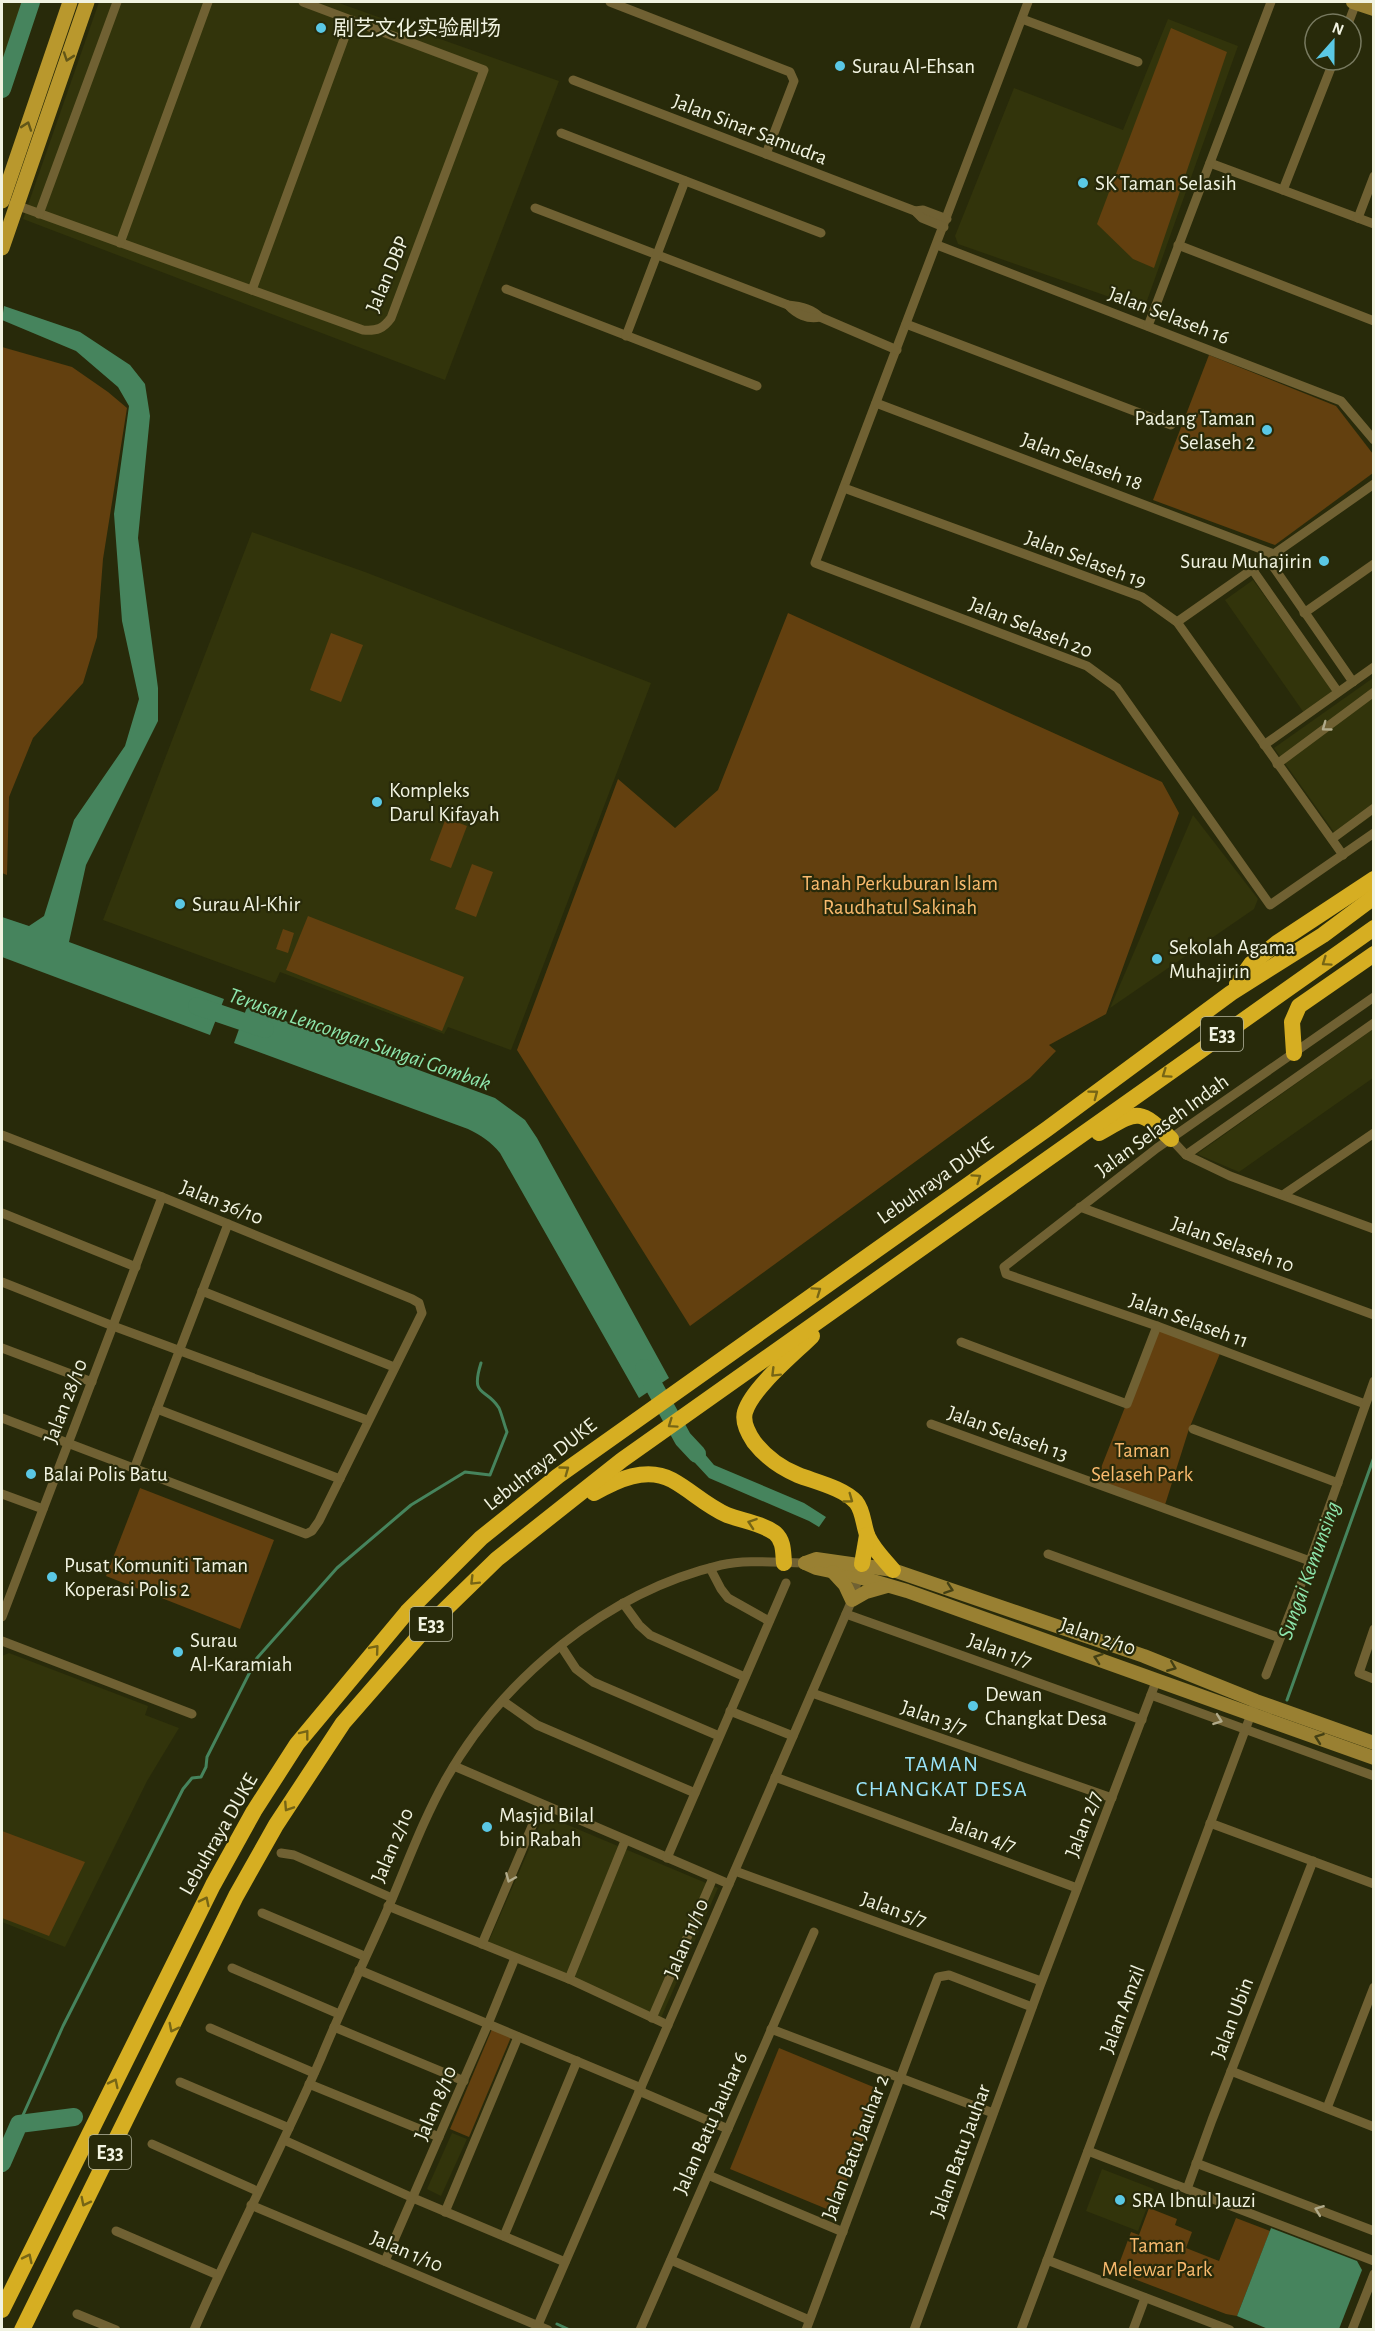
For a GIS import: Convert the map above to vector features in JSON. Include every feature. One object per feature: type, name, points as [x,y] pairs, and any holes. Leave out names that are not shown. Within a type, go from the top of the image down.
[{"type":"highway","points":[[1231,993],[1251,964],[1260,956],[1374,879]]},
{"type":"highway","name":"Lebuhraya DUKE","points":[[2,2310],[213,1885],[254,1811],[297,1744],[407,1612],[481,1538],[558,1476],[1047,1129],[1231,993],[1323,935],[1374,897]]},
{"type":"highway","name":"E33","points":[[22,2330],[205,1963],[236,1896],[276,1825],[343,1723],[426,1628],[497,1559],[531,1530],[647,1442],[1374,928]]},
{"type":"highway","points":[[1294,1053],[1292,1022],[1299,1006],[1374,954]]},
{"type":"highway","points":[[1032,1170],[1128,1116],[1140,1115],[1151,1119],[1171,1139]]},
{"type":"highway","points":[[846,1302],[756,1392],[744,1419],[750,1436],[774,1461],[792,1472],[846,1495],[855,1502],[860,1509],[867,1535],[891,1578]]},
{"type":"highway","points":[[539,1526],[617,1480],[646,1474],[671,1479],[701,1502],[728,1515],[770,1529],[780,1538],[784,1563]]},
{"type":"highway","points":[[861,1570],[867,1535]]},
{"type":"main road","points":[[2,248],[7,202],[7,164],[70,2]]},
{"type":"main road","points":[[7,202],[87,2]]},
{"type":"street","points":[[39,214],[117,2]]},
{"type":"street","points":[[120,243],[208,2]]},
{"type":"street","name":"Jalan DBP","points":[[7,202],[363,330],[377,331],[385,327],[391,318],[484,70],[303,2]]},
{"type":"street","points":[[609,2],[790,72],[794,81],[766,154]]},
{"type":"street","points":[[844,488],[1028,2]]},
{"type":"street","points":[[1148,326],[1271,2]]},
{"type":"street","points":[[1354,2],[1374,9]]},
{"type":"street","points":[[1022,19],[1138,62]]},
{"type":"street","points":[[252,291],[351,20]]},
{"type":"street","points":[[1283,190],[1329,72]]},
{"type":"street","name":"Jalan Sinar Samudra","points":[[573,80],[915,211],[923,210],[945,223]]},
{"type":"street","points":[[561,133],[822,233]]},
{"type":"street","points":[[1210,163],[1374,224]]},
{"type":"street","points":[[1358,218],[1374,176]]},
{"type":"street","points":[[626,336],[685,181]]},
{"type":"street","points":[[535,208],[788,305],[794,312],[813,319],[819,317],[897,350]]},
{"type":"street","name":"Jalan Selaseh 16","points":[[937,245],[1341,401],[1374,440]]},
{"type":"street","points":[[1178,245],[1374,321]]},
{"type":"street","points":[[506,289],[756,386]]},
{"type":"street","points":[[906,324],[1171,425]]},
{"type":"street","name":"Jalan Selaseh 18","points":[[876,403],[1271,556]]},
{"type":"street","points":[[1177,622],[1374,484]]},
{"type":"street","name":"Jalan Selaseh 20","points":[[844,488],[815,563],[1087,666],[1118,688],[1270,905],[1343,855]]},
{"type":"street","name":"Jalan Selaseh 19","points":[[844,488],[1142,597],[1177,622],[1343,855]]},
{"type":"street","points":[[1271,556],[1304,613],[1353,682]]},
{"type":"street","points":[[1304,613],[1374,564]]},
{"type":"street","points":[[1252,569],[1338,692]]},
{"type":"street","points":[[1264,745],[1374,667]]},
{"type":"street","points":[[1277,764],[1374,692]]},
{"type":"street","points":[[1332,839],[1374,808]]},
{"type":"street","points":[[1343,855],[1374,833]]},
{"type":"street","name":"Jalan Selaseh Indah","points":[[1004,1267],[1212,1108],[1374,996]]},
{"type":"street","name":"Jalan Selaseh Indah","points":[[1186,1155],[1374,1023]]},
{"type":"street","points":[[1283,1196],[1374,1133]]},
{"type":"street","name":"Jalan 36/10","points":[[2,1135],[162,1197],[419,1303],[422,1313],[394,1366]]},
{"type":"street","points":[[1171,1139],[1186,1155],[1230,1176],[1374,1229]]},
{"type":"street","name":"Jalan 28/10","points":[[2,1617],[162,1197]]},
{"type":"street","name":"Jalan Selaseh 10","points":[[1080,1207],[1374,1315]]},
{"type":"street","points":[[2,1214],[136,1267]]},
{"type":"street","points":[[134,1469],[228,1224]]},
{"type":"street","name":"Jalan Selaseh 11","points":[[1004,1267],[1006,1274],[1157,1326],[1365,1404]]},
{"type":"street","points":[[2,1282],[113,1326],[367,1420]]},
{"type":"street","points":[[2,1418],[306,1534],[312,1531],[340,1479],[394,1366],[202,1292]]},
{"type":"street","points":[[961,1342],[1128,1404],[1157,1326]]},
{"type":"street","points":[[2,1348],[92,1382]]},
{"type":"street","points":[[1266,1675],[1310,1561],[1374,1382]]},
{"type":"street","points":[[157,1409],[340,1479]]},
{"type":"street","name":"Jalan Selaseh 13","points":[[931,1424],[1310,1561]]},
{"type":"street","points":[[1193,1429],[1338,1483]]},
{"type":"street","points":[[2,1494],[43,1509]]},
{"type":"street","points":[[1048,1554],[1280,1638]]},
{"type":"street","name":"Jalan 2/10","points":[[194,2330],[257,2191],[268,2175],[284,2140],[390,1902],[423,1822],[454,1766],[503,1701],[532,1670],[561,1646],[623,1603],[662,1584],[710,1568],[731,1564],[806,1563],[816,1558],[891,1578],[1144,1656],[1254,1707],[1374,1758]]},
{"type":"street","name":"Jalan 2/10","points":[[806,1563],[833,1572],[861,1570]]},
{"type":"street","points":[[710,1568],[721,1589],[729,1598],[769,1621]]},
{"type":"street","name":"Jalan 11/10","points":[[538,2325],[852,1600],[861,1570]]},
{"type":"street","points":[[833,1572],[845,1585],[852,1600],[891,1578]]},
{"type":"street","name":"Jalan 2/10","points":[[891,1578],[1157,1679],[1374,1743]]},
{"type":"street","points":[[667,1858],[786,1583]]},
{"type":"street","points":[[623,1603],[639,1625],[650,1635],[745,1677]]},
{"type":"street","name":"Jalan 1/7","points":[[846,1614],[1142,1720]]},
{"type":"street","points":[[1374,1629],[1359,1673],[1374,1678]]},
{"type":"street","points":[[2,1641],[192,1714]]},
{"type":"street","points":[[561,1646],[576,1669],[593,1682],[720,1736]]},
{"type":"street","name":"Jalan 2/7","points":[[1041,1983],[1157,1679]]},
{"type":"street","name":"Jalan 3/7","points":[[812,1693],[1112,1798]]},
{"type":"street","points":[[1151,1695],[1374,1776]]},
{"type":"street","points":[[503,1701],[537,1725],[695,1793]]},
{"type":"street","name":"Jalan Amzil","points":[[1021,2330],[1254,1707]]},
{"type":"street","points":[[730,1711],[793,1736]]},
{"type":"street","points":[[454,1766],[729,1884]]},
{"type":"street","name":"Jalan 4/7","points":[[776,1777],[1077,1888]]},
{"type":"street","points":[[483,1944],[541,1805]]},
{"type":"street","points":[[1210,1823],[1374,1884]]},
{"type":"street","points":[[569,1979],[625,1841]]},
{"type":"street","points":[[281,1853],[294,1855],[390,1902],[515,1958],[569,1979],[668,2025]]},
{"type":"street","name":"Jalan Ubin","points":[[1187,2189],[1313,1861]]},
{"type":"street","name":"Jalan 5/7","points":[[735,1871],[1041,1983]]},
{"type":"street","points":[[652,2018],[713,1878]]},
{"type":"street","points":[[262,1913],[364,1956]]},
{"type":"street","name":"Jalan Batu Jauhar 6","points":[[640,2330],[814,1932]]},
{"type":"street","name":"Jalan 8/10","points":[[386,2261],[515,1958]]},
{"type":"street","points":[[232,1968],[339,2014]]},
{"type":"street","points":[[359,1970],[577,2061],[728,2128]]},
{"type":"street","name":"Jalan Batu Jauhar 2","points":[[806,2330],[938,1977],[949,1975],[1032,2007]]},
{"type":"street","name":"Jalan Batu Jauhar","points":[[914,2330],[1041,1983]]},
{"type":"street","points":[[1327,2108],[1374,1987]]},
{"type":"street","points":[[334,2027],[464,2081]]},
{"type":"street","points":[[210,2028],[314,2073]]},
{"type":"street","points":[[771,2029],[993,2113]]},
{"type":"street","points":[[445,2212],[518,2037]]},
{"type":"street","points":[[504,2236],[577,2061]]},
{"type":"street","points":[[1231,2071],[1374,2127]]},
{"type":"street","points":[[180,2082],[289,2128]]},
{"type":"street","points":[[309,2084],[440,2137]]},
{"type":"street","points":[[284,2140],[445,2212],[565,2262]]},
{"type":"street","points":[[152,2144],[257,2191]]},
{"type":"street","points":[[1088,2151],[1374,2261]]},
{"type":"street","points":[[1196,2163],[1374,2231]]},
{"type":"street","points":[[708,2175],[843,2232]]},
{"type":"street","name":"Jalan 1/10","points":[[251,2205],[548,2330]]},
{"type":"street","points":[[116,2231],[218,2275]]},
{"type":"street","points":[[670,2260],[809,2320]]},
{"type":"street","points":[[1047,2260],[1230,2330]]},
{"type":"street","points":[[1353,2330],[1374,2274]]},
{"type":"street","points":[[1133,2330],[1145,2298]]},
{"type":"street","points":[[77,2314],[116,2330]]},
{"type":"shaded area","points":[[2,2],[23,2],[2,61]]},
{"type":"shaded area","points":[[99,2],[336,2],[559,81],[445,380],[23,219]]},
{"type":"shaded area","name":"SK Taman Selasih","points":[[1168,19],[1238,46],[1144,309],[958,244],[955,236],[1014,88],[1123,130]]},
{"type":"shaded area","points":[[4,306],[80,332],[130,365],[145,384],[150,416],[138,538],[158,688],[158,721],[86,865],[69,942],[224,999],[210,1035],[2,957],[2,917],[29,926],[44,916],[74,820],[125,746],[139,699],[122,621],[114,514],[129,406],[118,387],[76,351],[2,320]]},
{"type":"shaded area","name":"Kompleks Darul Kifayah","points":[[252,532],[365,572],[651,683],[511,1050],[448,1027],[444,1034],[280,972],[275,983],[103,920]]},
{"type":"shaded area","points":[[1253,580],[1333,691],[1304,713],[1225,600]]},
{"type":"shaded area","points":[[1373,678],[1373,815],[1339,839],[1274,748]]},
{"type":"shaded area","name":"Sekolah Agama Muhajirin","points":[[1193,815],[1258,899],[1254,909],[1110,1008]]},
{"type":"shaded area","points":[[247,1007],[495,1098],[525,1120],[669,1378],[639,1398],[500,1153],[489,1142],[468,1129],[234,1043]]},
{"type":"shaded area","points":[[1373,1029],[1373,1078],[1239,1172],[1197,1154]]},
{"type":"shaded area","points":[[686,1432],[714,1465],[804,1503],[826,1517],[819,1527],[709,1478],[675,1439]]},
{"type":"shaded area","points":[[9,1653],[148,1706],[145,1715],[179,1728],[147,1781],[65,1947],[2,1922],[2,1656]]},
{"type":"shaded area","points":[[544,1815],[718,1888],[661,2018],[488,1943]]},
{"type":"shaded area","points":[[452,2133],[467,2139],[441,2196],[427,2189]]},
{"type":"shaded area","name":"SRA Ibnul Jauzi","points":[[1102,2169],[1154,2189],[1138,2231],[1086,2211]]},
{"type":"shaded area","points":[[1271,2228],[1357,2261],[1362,2270],[1339,2329],[1268,2329],[1237,2316]]},
{"type":"green space","points":[[1171,28],[1227,52],[1154,268],[1133,259],[1097,224]]},
{"type":"green space","points":[[2,347],[72,367],[127,408],[103,559],[97,637],[83,683],[33,738],[9,797],[7,875],[2,873]]},
{"type":"green space","name":"Padang Taman Selaseh 2","points":[[1209,355],[1336,406],[1373,454],[1373,473],[1275,545],[1153,500]]},
{"type":"green space","name":"Tanah Perkuburan Islam Raudhatul Sakinah","points":[[788,613],[1162,782],[1179,813],[1106,1014],[1049,1045],[1056,1051],[1030,1078],[690,1326],[517,1050],[618,779],[675,828],[718,790]]},
{"type":"green space","points":[[331,633],[363,645],[341,702],[310,690]]},
{"type":"green space","points":[[446,818],[467,826],[451,868],[430,860]]},
{"type":"green space","points":[[472,864],[493,872],[476,917],[455,909]]},
{"type":"green space","points":[[308,916],[464,977],[442,1031],[286,970]]},
{"type":"green space","points":[[283,929],[294,933],[288,953],[276,949]]},
{"type":"green space","name":"Taman Selaseh Park","points":[[1157,1326],[1221,1351],[1189,1429],[1164,1508],[1095,1483]]},
{"type":"green space","points":[[140,1488],[274,1540],[240,1629],[106,1576]]},
{"type":"green space","points":[[2,1831],[85,1862],[49,1936],[2,1918]]},
{"type":"green space","points":[[492,2029],[511,2037],[469,2137],[450,2129]]},
{"type":"green space","points":[[779,2048],[883,2091],[834,2212],[730,2169]]},
{"type":"green space","name":"Taman Melewar Park","points":[[1149,2208],[1177,2219],[1175,2225],[1192,2232],[1186,2248],[1219,2261],[1236,2218],[1270,2231],[1237,2316],[1226,2314],[1116,2272],[1131,2232],[1139,2235]]},
{"type":"waterway","points":[[2,89],[31,2]]},
{"type":"waterway","name":"Terusan Lencongan Sungai Gombak","points":[[197,1006],[265,1029]]},
{"type":"waterway","points":[[19,2124],[63,2026],[183,1789],[192,1778],[201,1777],[206,1767],[207,1757],[257,1658],[337,1568],[411,1505],[465,1472],[490,1475],[507,1432],[499,1408],[478,1387],[481,1363]]},
{"type":"waterway","name":"Terusan Lencongan Sungai Gombak","points":[[644,1368],[683,1439],[697,1454]]},
{"type":"waterway","name":"Sungai Kemunsing","points":[[1287,1700],[1374,1457]]},
{"type":"waterway","name":"Sungai Kemunsing","points":[[2,2163],[19,2124],[74,2117]]},
{"type":"waterway","name":"Sungai Kemunsing","points":[[557,2324],[570,2330]]},
{"type":"place","name":"剧艺文化实验剧场","points":[[321,28]]},
{"type":"place","name":"Surau Al-Ehsan","points":[[840,66]]},
{"type":"place","name":"SK Taman Selasih","points":[[1083,183]]},
{"type":"place","name":"Padang Taman Selaseh 2","points":[[1267,430]]},
{"type":"place","name":"Surau Muhajirin","points":[[1324,561]]},
{"type":"place","name":"Kompleks Darul Kifayah","points":[[377,802]]},
{"type":"place","name":"Surau Al-Khir","points":[[180,904]]},
{"type":"place","name":"Sekolah Agama Muhajirin","points":[[1157,959]]},
{"type":"place","name":"Balai Polis Batu","points":[[31,1474]]},
{"type":"place","name":"Pusat Komuniti Taman Koperasi Polis 2","points":[[52,1577]]},
{"type":"place","name":"Surau Al-Karamiah","points":[[178,1652]]},
{"type":"place","name":"Dewan Changkat Desa","points":[[973,1706]]},
{"type":"place","name":"Masjid Bilal bin Rabah","points":[[487,1827]]},
{"type":"place","name":"SRA Ibnul Jauzi","points":[[1120,2200]]},
{"type":"district","name":"TAMAN CHANGKAT DESA","points":[[942,1776]]}]
